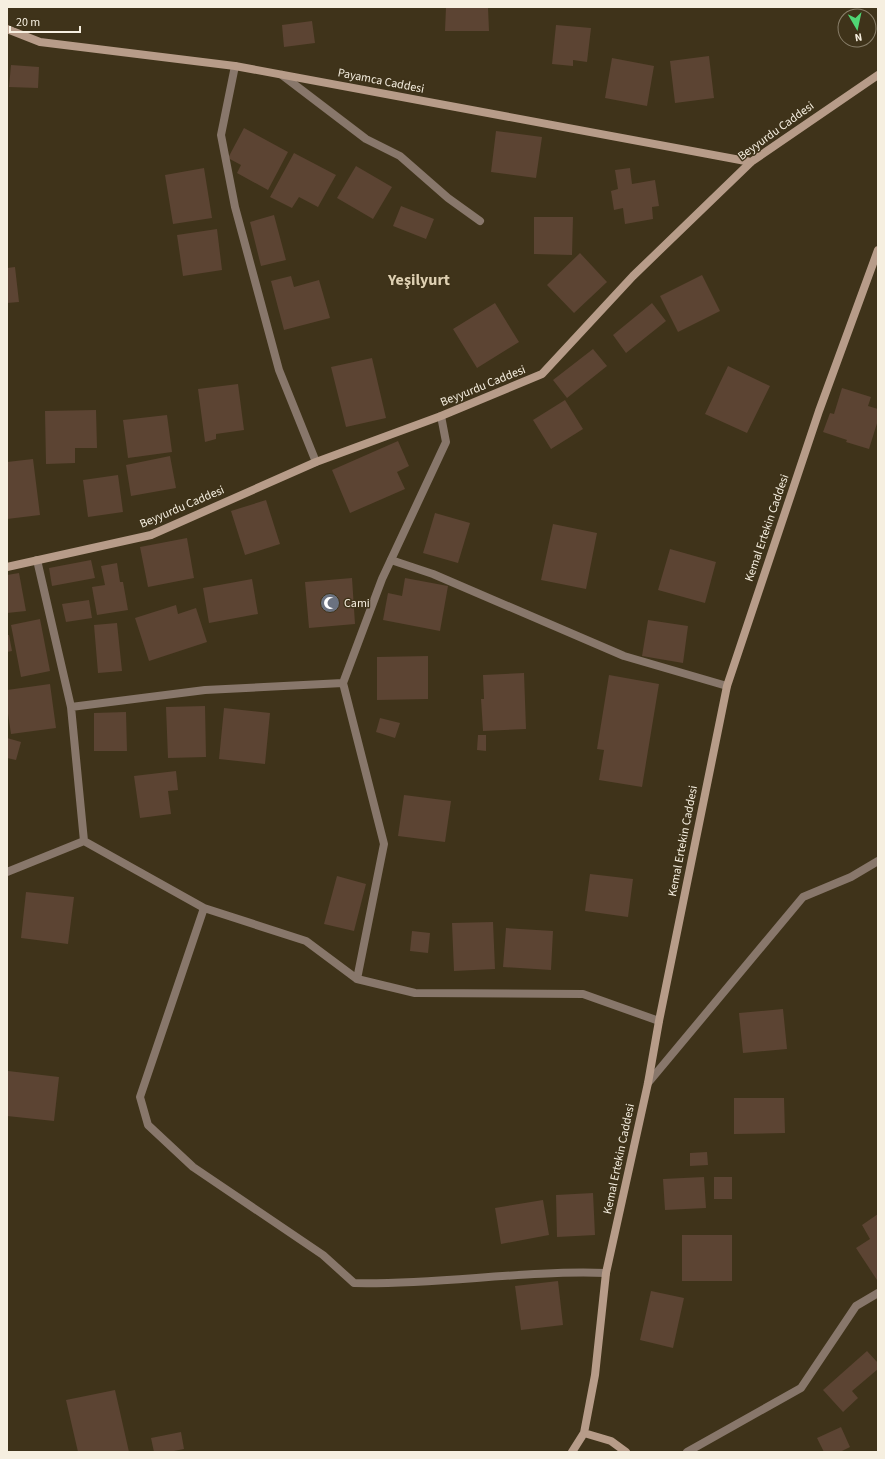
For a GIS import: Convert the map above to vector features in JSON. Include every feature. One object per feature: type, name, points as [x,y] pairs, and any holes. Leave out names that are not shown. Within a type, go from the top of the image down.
[{"type":"street","name":"Payamca Caddesi","points":[[7,28],[40,42],[235,66],[751,162]]},
{"type":"street","points":[[235,66],[221,135],[235,207],[278,370],[316,462]]},
{"type":"street","points":[[282,75],[366,139],[400,156],[448,198],[480,221]]},
{"type":"street","name":"Beyyurdu Caddesi","points":[[7,567],[151,535],[316,462],[441,416],[542,374],[633,276],[751,162],[878,75]]},
{"type":"street","name":"Kemal Ertekin Caddesi","points":[[572,1452],[584,1433],[595,1376],[606,1273],[648,1083],[659,1020],[727,686],[819,411],[878,250]]},
{"type":"street","points":[[357,979],[384,844],[343,683],[382,579],[446,442],[441,416]]},
{"type":"street","points":[[37,560],[71,707],[84,841]]},
{"type":"street","points":[[391,560],[433,574],[624,656],[727,686]]},
{"type":"street","points":[[71,707],[205,690],[343,683]]},
{"type":"street","points":[[7,872],[84,841]]},
{"type":"street","points":[[84,841],[204,908],[306,940],[357,979],[415,992],[583,994],[659,1020]]},
{"type":"street","points":[[648,1083],[803,897],[851,877],[878,862]]},
{"type":"street","points":[[204,908],[140,1097],[148,1125],[193,1167],[323,1255],[354,1283],[389,1284],[571,1272],[606,1273]]},
{"type":"street","points":[[687,1452],[801,1388],[856,1306],[878,1293]]},
{"type":"street","points":[[584,1433],[611,1441],[626,1452]]},
{"type":"building","points":[[446,7],[488,7],[489,31],[445,31]]},
{"type":"building","points":[[312,21],[315,43],[284,47],[282,25]]},
{"type":"building","points":[[556,25],[591,28],[587,62],[573,60],[573,66],[552,64]]},
{"type":"building","points":[[709,56],[714,98],[675,103],[670,61]]},
{"type":"building","points":[[612,58],[654,66],[647,106],[605,98]]},
{"type":"building","points":[[11,65],[39,67],[38,88],[9,87]]},
{"type":"building","points":[[244,128],[288,152],[268,190],[237,173],[241,165],[228,158]]},
{"type":"building","points":[[496,131],[542,137],[536,178],[491,172]]},
{"type":"building","points":[[294,153],[336,175],[318,207],[299,197],[292,208],[270,197]]},
{"type":"building","points":[[356,166],[392,187],[373,219],[337,198]]},
{"type":"building","points":[[204,168],[212,218],[173,224],[165,175]]},
{"type":"building","points":[[630,168],[632,184],[655,180],[659,206],[652,207],[653,219],[625,224],[623,208],[614,210],[611,191],[618,189],[615,170]]},
{"type":"building","points":[[401,206],[434,219],[426,239],[393,226]]},
{"type":"building","points":[[274,215],[286,260],[261,266],[250,222]]},
{"type":"building","points":[[534,217],[573,217],[572,255],[534,254]]},
{"type":"building","points":[[217,229],[222,270],[183,276],[177,235]]},
{"type":"building","points":[[580,253],[607,282],[574,313],[547,285]]},
{"type":"building","points":[[15,267],[19,302],[7,303],[7,268]]},
{"type":"building","points":[[702,275],[720,311],[678,332],[660,296]]},
{"type":"building","points":[[291,276],[294,287],[319,280],[330,318],[284,330],[271,281]]},
{"type":"building","points":[[495,303],[519,342],[477,368],[453,329]]},
{"type":"building","points":[[652,303],[666,321],[626,353],[613,335]]},
{"type":"building","points":[[593,349],[607,366],[567,398],[553,380]]},
{"type":"building","points":[[372,358],[386,418],[346,427],[331,367]]},
{"type":"building","points":[[728,366],[770,386],[747,433],[705,414]]},
{"type":"building","points":[[238,384],[244,430],[216,434],[216,439],[205,442],[198,389]]},
{"type":"building","points":[[842,388],[871,397],[868,406],[878,409],[878,420],[869,449],[846,442],[847,440],[823,432],[830,413],[834,414]]},
{"type":"building","points":[[565,400],[583,429],[551,449],[533,420]]},
{"type":"building","points":[[96,410],[97,448],[75,448],[75,463],[46,464],[45,411]]},
{"type":"building","points":[[167,415],[172,452],[128,458],[123,420]]},
{"type":"building","points":[[398,441],[409,466],[397,472],[405,489],[350,513],[332,470]]},
{"type":"building","points":[[170,456],[176,488],[131,496],[126,465]]},
{"type":"building","points":[[33,459],[40,515],[7,519],[7,462]]},
{"type":"building","points":[[118,475],[123,512],[88,517],[83,480]]},
{"type":"building","points":[[266,500],[280,544],[245,555],[231,511]]},
{"type":"building","points":[[435,513],[470,523],[458,563],[423,553]]},
{"type":"building","points":[[553,524],[597,533],[586,589],[541,580]]},
{"type":"building","points":[[187,538],[194,578],[148,587],[140,547]]},
{"type":"building","points":[[670,549],[716,562],[705,603],[658,590]]},
{"type":"building","points":[[91,560],[95,578],[52,586],[49,568]]},
{"type":"building","points":[[117,563],[120,582],[123,582],[128,610],[97,615],[92,587],[105,585],[101,566]]},
{"type":"building","points":[[19,573],[26,611],[7,613],[7,575]]},
{"type":"building","name":"Cami","points":[[352,578],[355,624],[309,628],[305,582]]},
{"type":"building","points":[[405,578],[448,586],[440,631],[383,620],[388,593],[402,596]]},
{"type":"building","points":[[252,579],[258,614],[209,623],[203,588]]},
{"type":"building","points":[[89,600],[92,618],[66,622],[62,604]]},
{"type":"building","points":[[176,605],[178,614],[196,608],[207,642],[149,661],[135,618]]},
{"type":"building","points":[[40,619],[50,671],[21,677],[11,625]]},
{"type":"building","points":[[648,620],[688,626],[683,663],[642,656]]},
{"type":"building","points":[[117,623],[122,671],[98,673],[94,625]]},
{"type":"building","points":[[7,635],[9,635],[12,651],[7,652]]},
{"type":"building","points":[[428,656],[428,699],[377,700],[377,657]]},
{"type":"building","points":[[524,673],[526,729],[483,731],[481,699],[484,699],[483,675]]},
{"type":"building","points":[[609,675],[659,684],[642,787],[599,780],[604,750],[597,749]]},
{"type":"building","points":[[50,684],[56,728],[11,734],[7,707],[7,690]]},
{"type":"building","points":[[205,706],[206,757],[168,758],[166,707]]},
{"type":"building","points":[[224,708],[270,713],[265,764],[219,759]]},
{"type":"building","points":[[126,712],[127,751],[94,751],[94,713]]},
{"type":"building","points":[[380,718],[400,723],[395,738],[376,732]]},
{"type":"building","points":[[478,735],[486,735],[486,751],[477,750]]},
{"type":"building","points":[[7,738],[21,742],[16,760],[7,758]]},
{"type":"building","points":[[176,771],[178,790],[168,791],[171,814],[140,818],[134,776]]},
{"type":"building","points":[[404,795],[451,801],[445,842],[398,836]]},
{"type":"building","points":[[590,874],[633,879],[628,917],[585,911]]},
{"type":"building","points":[[337,876],[366,884],[354,931],[324,924]]},
{"type":"building","points":[[26,892],[74,897],[68,944],[21,938]]},
{"type":"building","points":[[493,922],[495,969],[454,971],[452,923]]},
{"type":"building","points":[[506,928],[553,931],[551,970],[503,967]]},
{"type":"building","points":[[412,931],[430,933],[428,953],[410,951]]},
{"type":"building","points":[[783,1009],[787,1049],[743,1053],[739,1013]]},
{"type":"building","points":[[8,1071],[59,1077],[54,1121],[7,1116]]},
{"type":"building","points":[[734,1098],[784,1098],[785,1133],[734,1134]]},
{"type":"building","points":[[707,1152],[708,1165],[690,1166],[690,1153]]},
{"type":"building","points":[[704,1177],[706,1208],[665,1210],[663,1179]]},
{"type":"building","points":[[714,1177],[732,1177],[732,1199],[714,1199]]},
{"type":"building","points":[[593,1193],[595,1235],[557,1237],[556,1195]]},
{"type":"building","points":[[543,1200],[549,1235],[501,1244],[495,1208]]},
{"type":"building","points":[[878,1214],[877,1280],[856,1248],[870,1239],[862,1225]]},
{"type":"building","points":[[682,1235],[732,1235],[732,1281],[682,1281]]},
{"type":"building","points":[[558,1281],[563,1325],[521,1330],[515,1286]]},
{"type":"building","points":[[651,1291],[684,1298],[673,1348],[640,1340]]},
{"type":"building","points":[[867,1351],[878,1363],[878,1369],[852,1391],[858,1398],[843,1412],[823,1390]]},
{"type":"building","points":[[115,1390],[129,1452],[78,1452],[66,1400]]},
{"type":"building","points":[[841,1427],[850,1447],[840,1452],[824,1452],[817,1438]]},
{"type":"building","points":[[181,1432],[184,1449],[169,1452],[154,1452],[151,1438]]},
{"type":"place","name":"Cami","points":[[330,603]]},
{"type":"district","name":"Yeşilyurt","points":[[419,280]]}]
